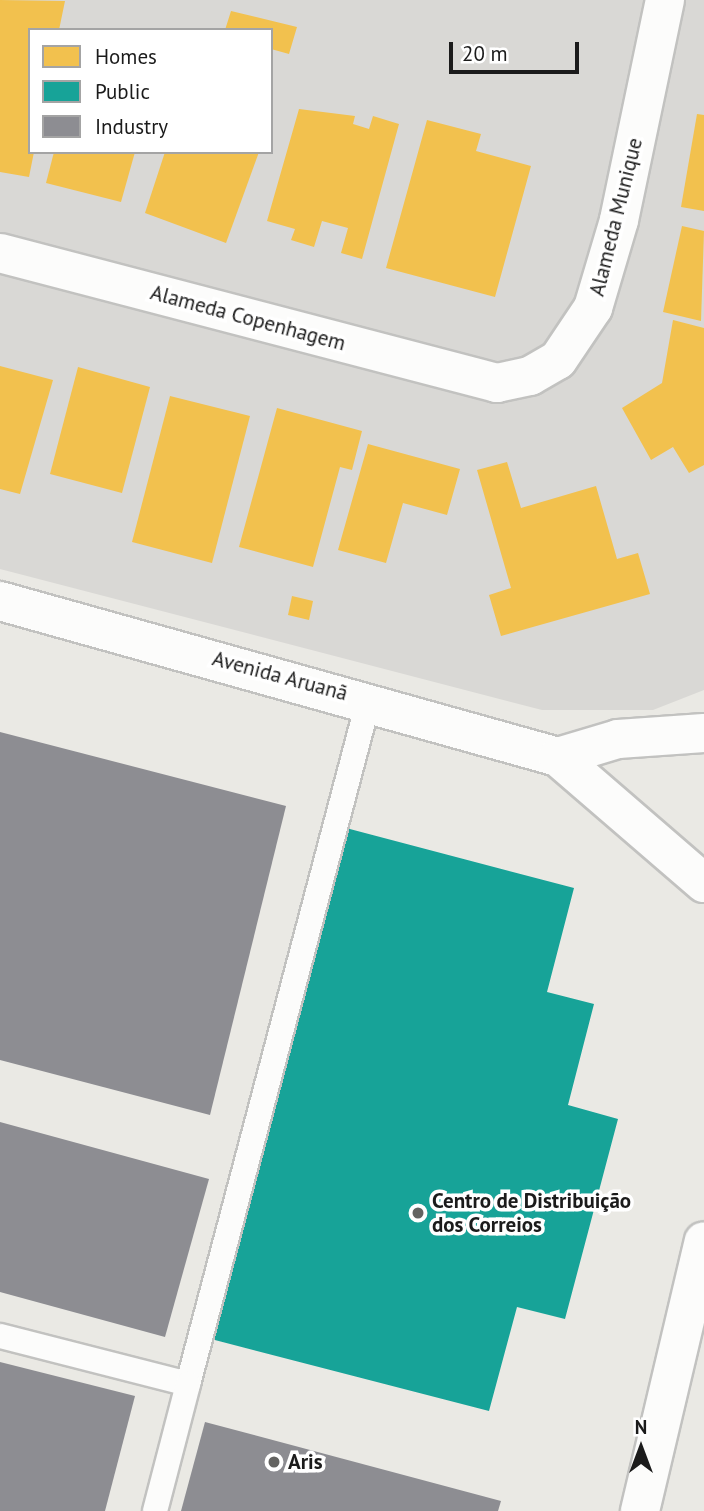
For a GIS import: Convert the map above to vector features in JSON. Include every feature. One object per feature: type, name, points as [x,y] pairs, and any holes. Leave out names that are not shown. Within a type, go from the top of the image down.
[{"type":"street","name":"Alameda Munique","points":[[497,383],[530,376],[558,360],[593,308],[619,220],[665,0]]},
{"type":"street","name":"Alameda Copenhagem","points":[[0,253],[497,383]]},
{"type":"street","name":"Avenida Aruanã","points":[[0,601],[369,699],[558,757],[704,883]]},
{"type":"street","points":[[558,757],[618,739],[704,733]]},
{"type":"street","points":[[640,1511],[704,1241]]},
{"type":"lane","points":[[155,1511],[369,699]]},
{"type":"lane","points":[[0,1336],[188,1384]]},
{"type":"shaded area","points":[[0,0],[704,0],[704,690],[653,710],[542,710],[0,569]]},
{"type":"building: Homes","points":[[0,0],[65,1],[59,28],[28,28],[28,154],[34,154],[29,177],[0,172]]},
{"type":"building: Homes","points":[[231,11],[297,27],[289,54],[273,50],[273,28],[226,28]]},
{"type":"building: Homes","points":[[299,109],[355,116],[353,124],[369,129],[373,116],[399,124],[362,259],[341,253],[348,228],[322,221],[314,247],[291,240],[295,229],[267,221]]},
{"type":"building: Homes","points":[[697,114],[704,115],[704,211],[681,207]]},
{"type":"building: Homes","points":[[427,120],[481,134],[476,151],[531,166],[495,297],[386,268]]},
{"type":"building: Homes","points":[[53,154],[134,154],[121,202],[46,183]]},
{"type":"building: Homes","points":[[164,154],[258,154],[226,243],[145,213]]},
{"type":"building: Homes","points":[[682,226],[704,231],[701,321],[663,312]]},
{"type":"building: Homes","points":[[673,320],[704,328],[704,465],[689,473],[673,447],[651,460],[622,408],[662,383]]},
{"type":"building: Homes","points":[[0,366],[53,380],[20,494],[0,489]]},
{"type":"building: Homes","points":[[78,367],[150,387],[122,493],[50,474]]},
{"type":"building: Homes","points":[[170,396],[250,416],[212,563],[132,542]]},
{"type":"building: Homes","points":[[277,408],[362,431],[352,470],[340,467],[313,567],[239,547]]},
{"type":"building: Homes","points":[[368,444],[460,469],[447,515],[403,503],[386,563],[338,550]]},
{"type":"building: Homes","points":[[507,462],[521,508],[596,486],[617,559],[638,553],[650,594],[501,636],[489,595],[511,588],[477,470]]},
{"type":"building: Homes","points":[[292,596],[313,601],[309,620],[288,615]]},
{"type":"building: Public","name":"Centro de Distribuição dos Correios","points":[[346,828],[574,888],[547,992],[594,1004],[568,1105],[618,1119],[565,1319],[517,1307],[489,1411],[211,1339]]},
{"type":"building: Industry","points":[[0,732],[286,806],[210,1115],[0,1060]]},
{"type":"building: Industry","points":[[0,1122],[209,1179],[165,1337],[0,1292]]},
{"type":"building: Industry","points":[[0,1362],[135,1396],[105,1511],[0,1511]]},
{"type":"building: Industry","name":"Aris","points":[[205,1422],[501,1501],[498,1511],[181,1511]]},
{"type":"place","name":"Centro de Distribuição dos Correios","points":[[418,1213]]},
{"type":"place","name":"Aris","points":[[274,1462]]}]
